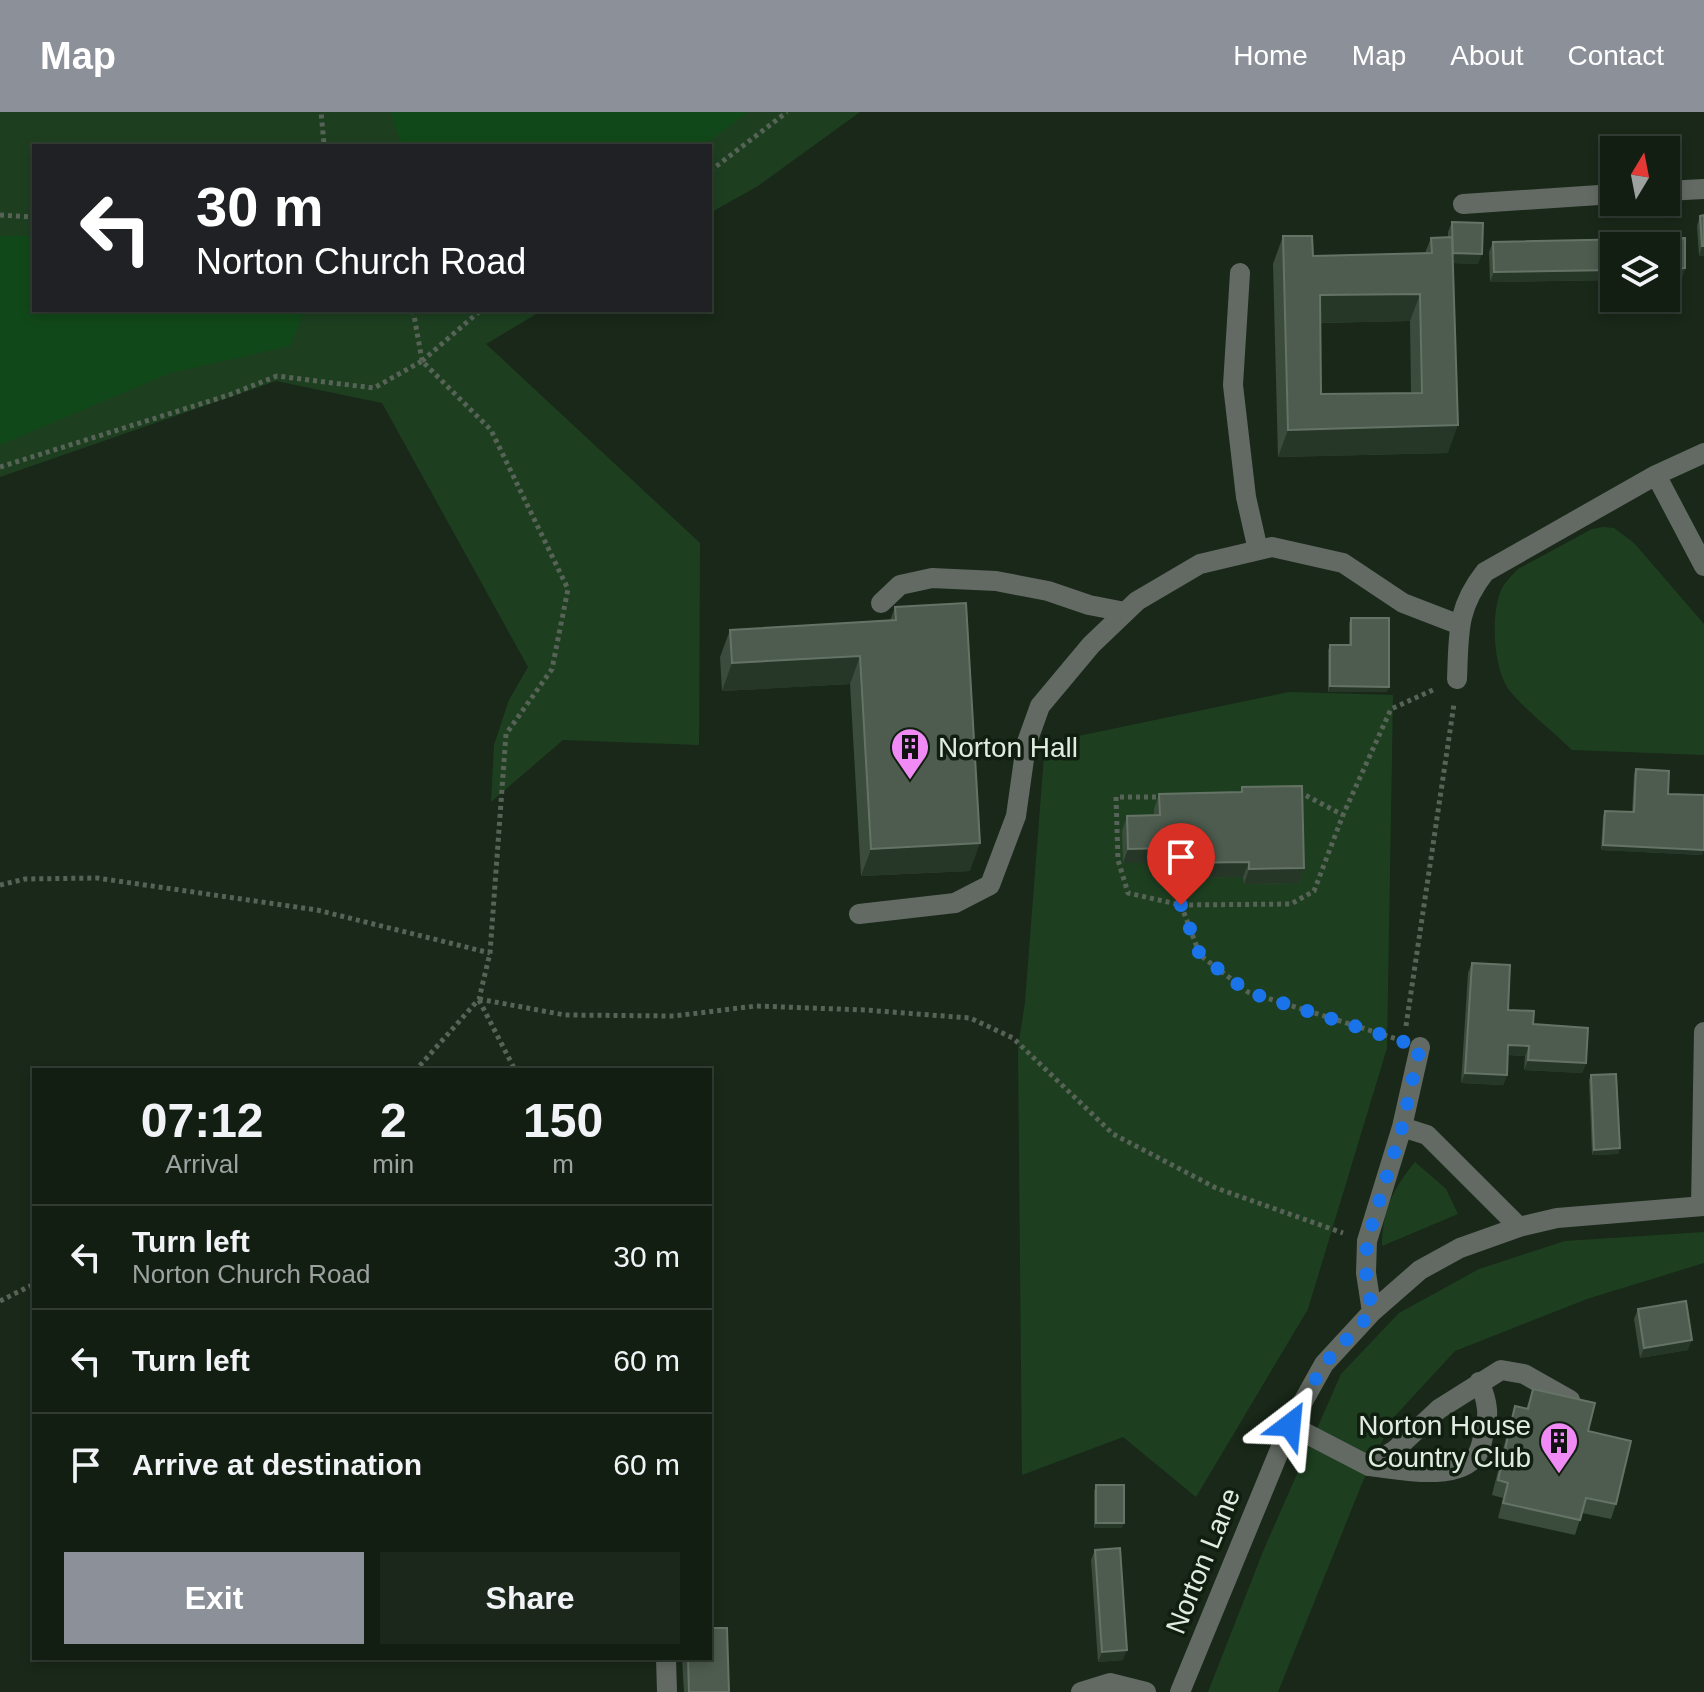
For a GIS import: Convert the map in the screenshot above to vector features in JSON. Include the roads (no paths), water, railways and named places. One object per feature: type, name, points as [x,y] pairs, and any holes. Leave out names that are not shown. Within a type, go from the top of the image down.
[{"type":"street","points":[[1680,190],[1704,189]]},
{"type":"street","points":[[1463,204],[1600,195]]},
{"type":"street","points":[[1240,273],[1233,385],[1246,497],[1258,550]]},
{"type":"street","points":[[1457,679],[1460,625],[1469,592],[1485,572],[1656,475],[1704,453]]},
{"type":"street","points":[[1656,475],[1704,566]]},
{"type":"street","points":[[859,914],[955,903],[990,885],[1016,816],[1026,745],[1040,706],[1091,645],[1137,601],[1200,564],[1272,547],[1343,563],[1403,603],[1460,625]]},
{"type":"street","points":[[881,603],[900,585],[932,578],[996,581],[1125,612]]},
{"type":"street","points":[[1703,1206],[1704,1032]]},
{"type":"street","points":[[1372,1312],[1366,1273],[1367,1241],[1402,1127],[1420,1047]]},
{"type":"street","points":[[1402,1127],[1427,1135],[1519,1227]]},
{"type":"street","name":"Norton Lane","points":[[1180,1692],[1290,1425],[1324,1364],[1372,1312],[1420,1270],[1460,1248],[1519,1227],[1557,1218],[1703,1206]]},
{"type":"street","points":[[1369,1466],[1395,1450],[1439,1409],[1501,1370],[1524,1374],[1570,1400]]},
{"type":"street","points":[[1290,1425],[1369,1466],[1441,1473],[1464,1467],[1478,1455],[1487,1427],[1488,1402],[1479,1382]]},
{"type":"street","points":[[666,1660],[667,1692]]},
{"type":"street","points":[[1081,1692],[1088,1687],[1110,1683],[1146,1692]]},
{"type":"place","name":"Norton Hall","points":[[910,781]]},
{"type":"place","name":"Norton House Country Club","points":[[1559,1475]]}]
